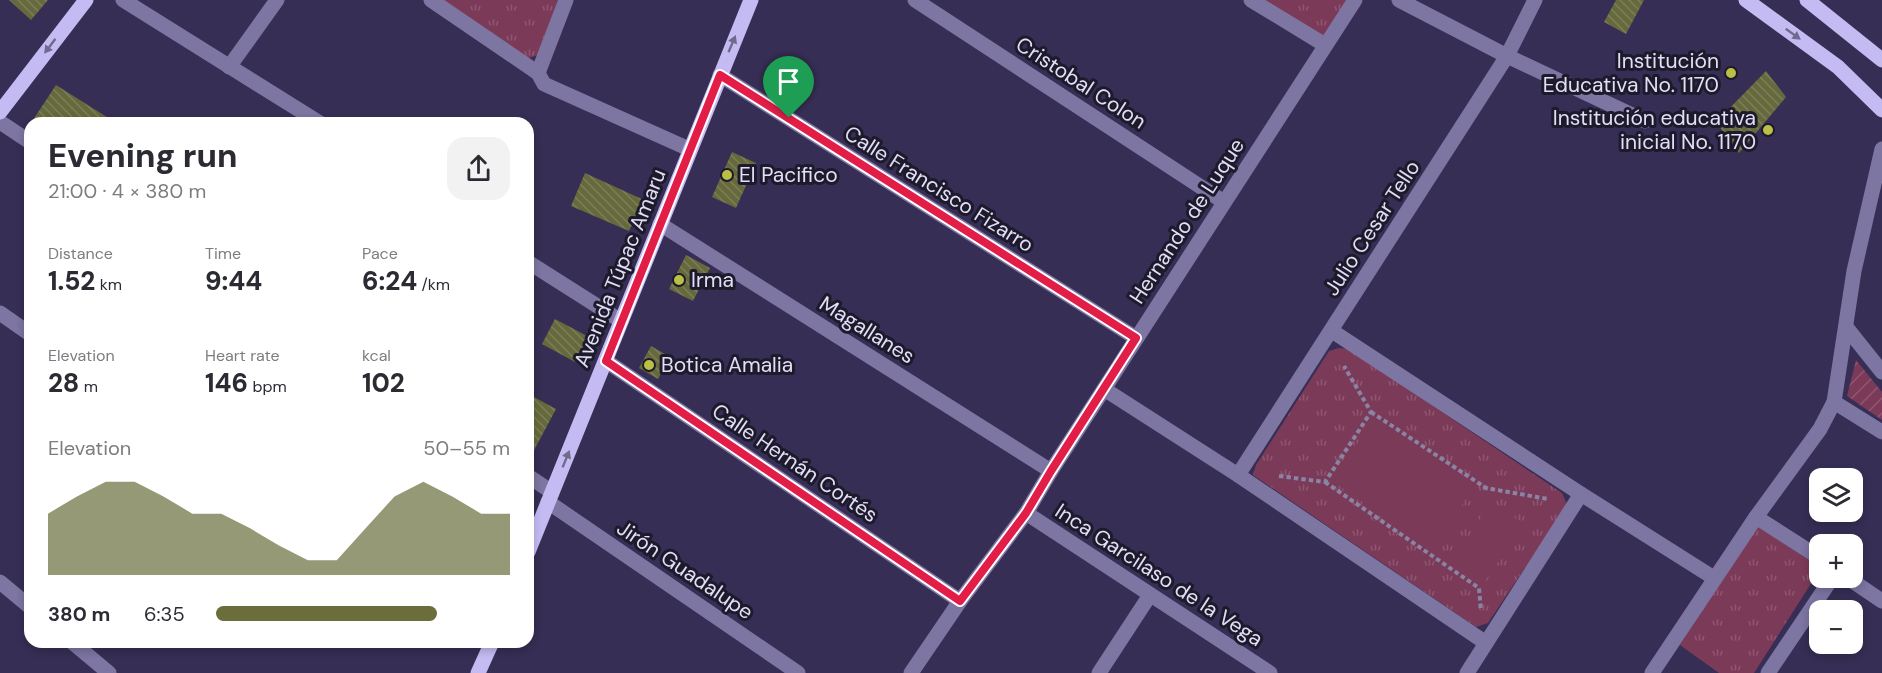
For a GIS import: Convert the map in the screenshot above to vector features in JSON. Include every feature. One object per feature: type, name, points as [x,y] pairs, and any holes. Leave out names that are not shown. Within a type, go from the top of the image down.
[{"type":"main road","points":[[0,112],[86,0]]},
{"type":"main road","name":"Avenida Túpac Amaru","points":[[534,537],[751,0]]},
{"type":"main road","points":[[1746,0],[1838,67],[1882,110]]},
{"type":"main road","points":[[1807,0],[1881,56]]},
{"type":"main road","points":[[478,673],[487,648]]},
{"type":"street","points":[[123,0],[310,117]]},
{"type":"street","points":[[229,67],[278,0]]},
{"type":"street","points":[[431,0],[538,73],[544,84],[689,149]]},
{"type":"street","points":[[538,73],[566,0]]},
{"type":"street","name":"Cristobal Colon","points":[[915,0],[1224,202]]},
{"type":"street","points":[[1251,0],[1325,45]]},
{"type":"street","name":"Hernando de Luque","points":[[912,673],[960,601],[1026,513],[1136,338],[1355,0]]},
{"type":"street","points":[[1399,0],[1507,56],[1645,121]]},
{"type":"street","name":"Julio Cesar Tello","points":[[1238,476],[1507,56],[1535,0]]},
{"type":"street","name":"Calle Francisco Fizarro","points":[[720,75],[1136,338]]},
{"type":"street","points":[[0,122],[24,138]]},
{"type":"street","points":[[1660,670],[1714,578],[1820,429],[1834,402],[1854,271],[1882,149]]},
{"type":"street","name":"Magallanes","points":[[660,224],[1051,471]]},
{"type":"street","points":[[534,266],[621,321]]},
{"type":"street","points":[[0,313],[24,330]]},
{"type":"street","points":[[1846,327],[1882,372]]},
{"type":"street","points":[[1332,331],[1714,578]]},
{"type":"street","name":"Calle Hernán Cortés","points":[[606,361],[960,601]]},
{"type":"street","points":[[1104,389],[1486,643]]},
{"type":"street","points":[[1834,402],[1882,432]]},
{"type":"street","name":"Jirón Guadalupe","points":[[534,482],[550,497],[798,673]]},
{"type":"street","points":[[1467,673],[1581,494]]},
{"type":"street","name":"Inca Garcilaso de la Vega","points":[[1026,513],[1270,673]]},
{"type":"street","points":[[1756,517],[1809,551]]},
{"type":"street","points":[[0,582],[24,602]]},
{"type":"street","points":[[1768,673],[1825,588]]},
{"type":"street","points":[[1863,588],[1882,601]]},
{"type":"street","points":[[1099,673],[1150,595]]},
{"type":"street","points":[[79,648],[109,673]]},
{"type":"path","points":[[1343,363],[1371,412],[1486,489],[1549,499]]},
{"type":"path","points":[[1325,483],[1371,412]]},
{"type":"path","points":[[1269,475],[1325,483],[1479,588],[1481,622]]},
{"type":"green space","points":[[441,0],[558,0],[538,55],[526,59]]},
{"type":"green space","points":[[1259,0],[1350,0],[1324,39]]},
{"type":"green space","points":[[1339,348],[1348,349],[1562,493],[1566,502],[1565,508],[1488,623],[1476,627],[1253,475],[1256,465],[1329,351]]},
{"type":"green space","points":[[1856,360],[1882,392],[1882,420],[1847,396]]},
{"type":"green space","points":[[1373,419],[1475,484],[1435,547],[1333,482]]},
{"type":"green space","points":[[1491,502],[1523,523],[1484,583],[1452,563]]},
{"type":"green space","points":[[1757,526],[1809,560],[1809,587],[1754,673],[1719,673],[1680,645]]},
{"type":"building","points":[[9,0],[48,0],[31,20]]},
{"type":"building","points":[[1616,0],[1644,0],[1626,34],[1604,22]]},
{"type":"building","points":[[1766,71],[1786,97],[1739,153],[1716,122]]},
{"type":"building","points":[[56,85],[107,117],[35,117]]},
{"type":"building","points":[[732,152],[756,163],[736,208],[712,197]]},
{"type":"building","points":[[585,173],[644,200],[629,231],[571,206]]},
{"type":"building","points":[[686,255],[710,268],[693,301],[669,289]]},
{"type":"building","points":[[555,319],[589,337],[575,362],[542,344]]},
{"type":"building","points":[[651,346],[670,357],[658,379],[639,368]]},
{"type":"building","points":[[534,397],[556,409],[534,450]]},
{"type":"place","name":"Institución Educativa No. 1170","points":[[1731,73]]},
{"type":"place","name":"Institución educativa inicial No. 1170","points":[[1768,130]]},
{"type":"place","name":"El Pacifico","points":[[727,175]]},
{"type":"place","name":"Irma","points":[[679,280]]},
{"type":"place","name":"Botica Amalia","points":[[649,365]]},
{"type":"route","points":[[720,75],[789,118],[1136,338],[1026,513],[960,601],[606,361],[720,75]]}]
